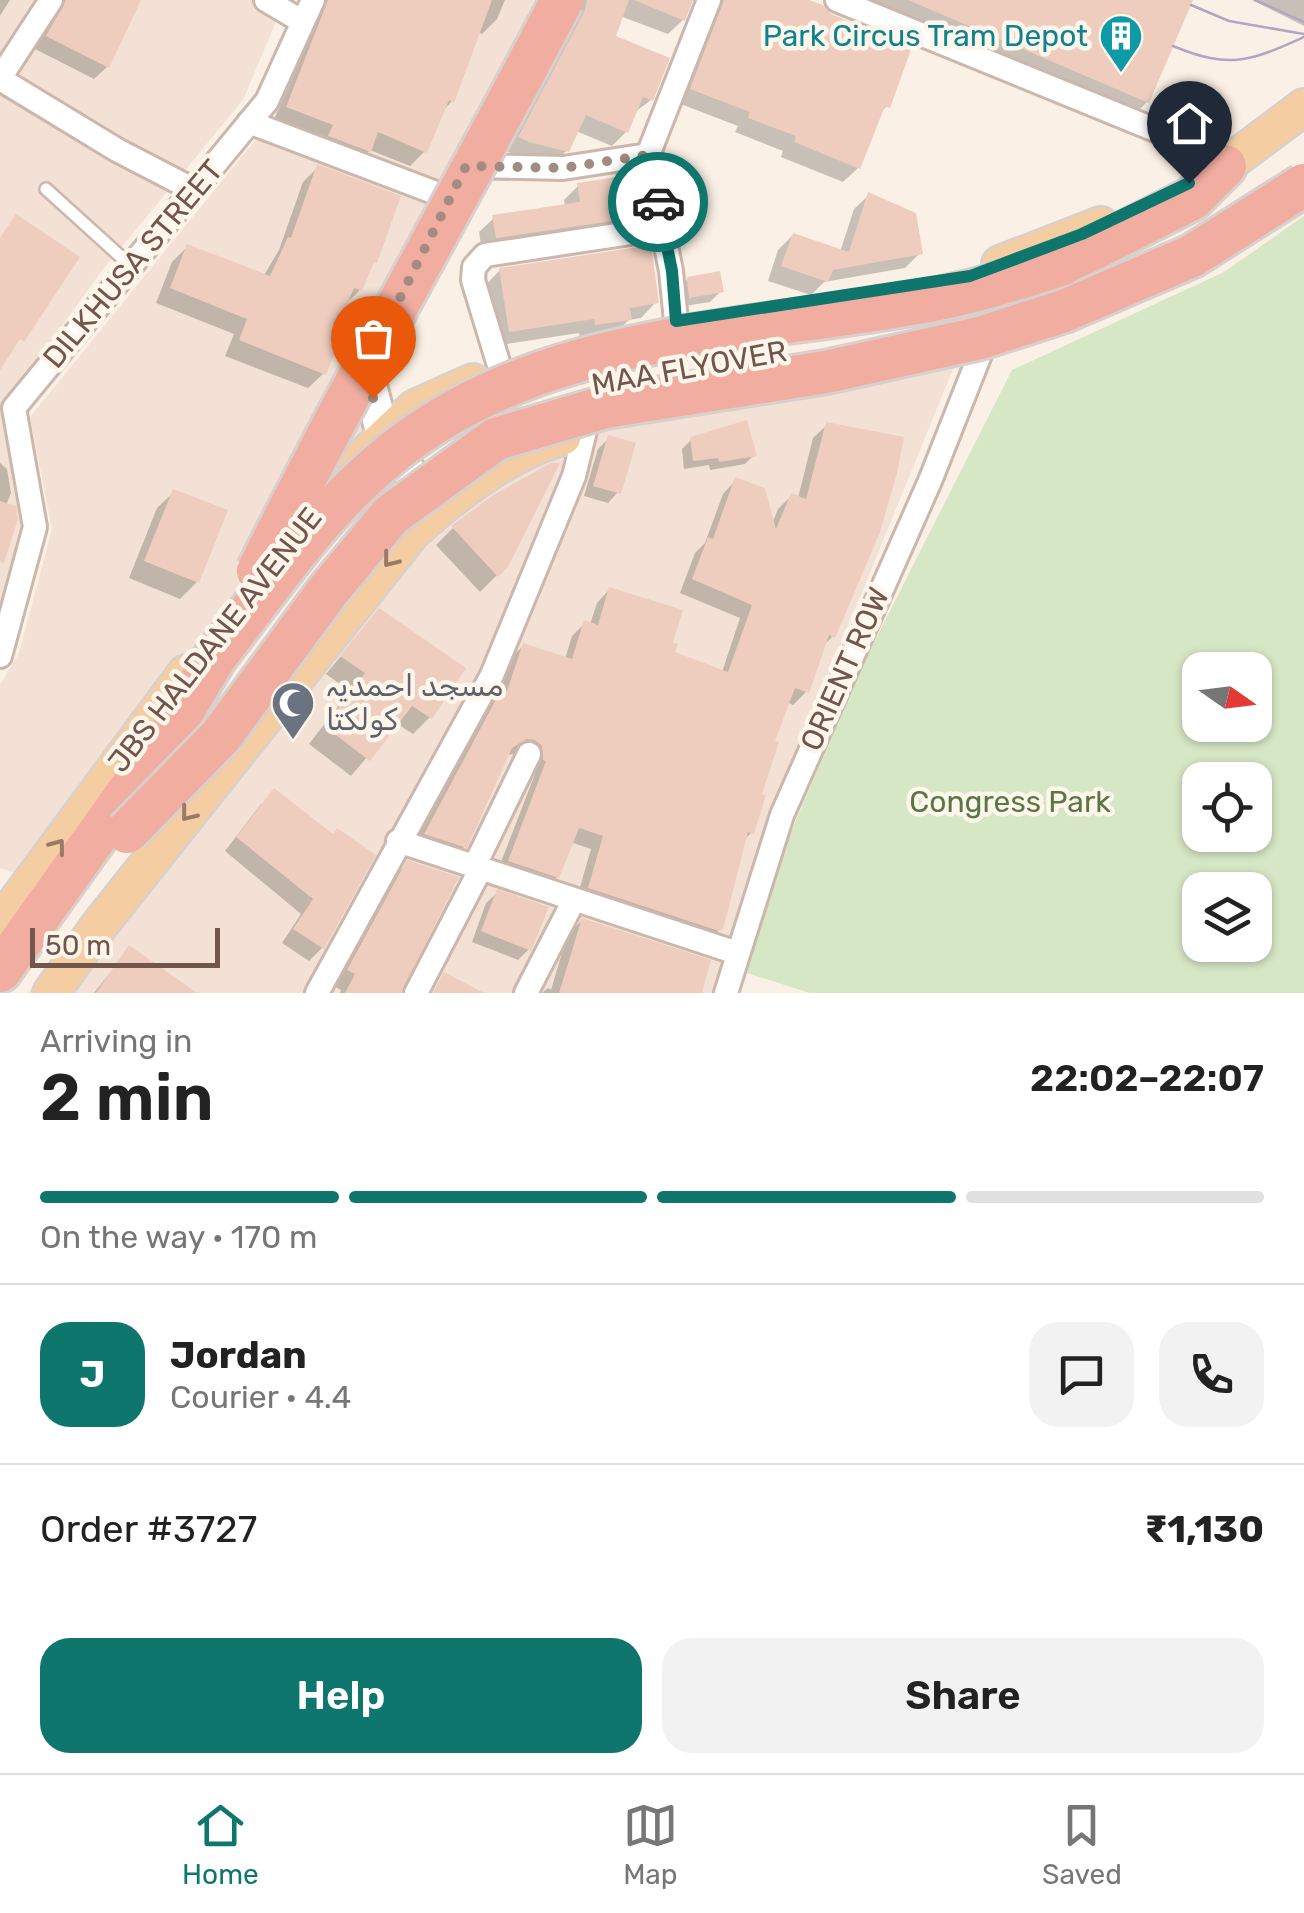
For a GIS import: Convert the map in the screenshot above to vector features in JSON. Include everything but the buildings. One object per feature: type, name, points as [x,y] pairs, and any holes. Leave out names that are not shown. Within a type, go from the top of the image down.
[{"type":"highway","points":[[216,656],[405,288],[562,0]]},
{"type":"highway","name":"MAA FLYOVER","points":[[14,993],[214,703],[336,543],[451,445],[570,390],[601,382],[950,323],[1065,290],[1166,247],[1304,160]]},
{"type":"highway","name":"MAA FLYOVER","points":[[0,971],[166,739],[216,656],[324,518],[378,464],[419,434],[478,398],[538,372],[606,352],[720,330],[919,303],[1011,280],[1079,257],[1192,199],[1232,161]]},
{"type":"highway","points":[[127,832],[221,736],[328,591],[390,516],[496,440],[606,407],[826,372],[980,338],[1064,311],[1192,256],[1304,187]]},
{"type":"main road","points":[[436,510],[383,435],[368,378],[390,318],[546,0]]},
{"type":"main road","name":"JBS HALDANE AVENUE","points":[[0,924],[13,886],[293,531],[383,435],[415,408],[468,383],[582,343],[676,321],[970,276],[1082,234],[1232,161],[1304,108]]},
{"type":"main road","name":"MAA FLYOVER","points":[[51,993],[110,912],[412,532],[436,510],[535,444],[613,424],[836,391],[953,364],[1187,269],[1304,187]]},
{"type":"street","points":[[51,0],[0,78],[118,150],[194,190]]},
{"type":"street","points":[[266,0],[303,22]]},
{"type":"street","name":"DILKHUSA STREET","points":[[0,656],[35,527],[10,443],[14,408],[266,101],[313,0]]},
{"type":"street","points":[[676,321],[648,155],[709,0]]},
{"type":"street","points":[[837,0],[1232,161]]},
{"type":"street","points":[[249,122],[449,198]]},
{"type":"street","points":[[466,166],[563,168],[648,155]]},
{"type":"street","points":[[501,372],[473,280],[474,268],[485,255],[663,228]]},
{"type":"street","name":"ORIENT ROW","points":[[726,993],[782,815],[930,481],[981,352]]},
{"type":"street","points":[[317,993],[492,675],[574,476],[584,432]]},
{"type":"street","points":[[416,993],[528,754]]},
{"type":"street","points":[[398,841],[737,953]]},
{"type":"street","points":[[526,993],[574,900]]},
{"type":"lane","points":[[46,189],[131,266]]},
{"type":"shaded area","points":[[0,0],[285,0],[243,100],[101,272],[2,408],[27,524],[0,604]]},
{"type":"shaded area","points":[[327,0],[534,0],[365,353],[405,445],[346,512],[70,891],[0,868],[0,685],[19,653],[52,529],[30,417],[279,111]]},
{"type":"shaded area","points":[[960,352],[776,803],[713,993],[28,993],[149,835],[214,703],[275,633],[439,463]]},
{"type":"green space","name":"Congress Park","points":[[1304,216],[1304,993],[810,993],[747,973],[780,858],[858,674],[1012,370],[1224,272]]},
{"type":"tram line","points":[[1255,0],[1304,22]]},
{"type":"tram line","points":[[1191,5],[1229,21],[1304,34]]},
{"type":"tram line","points":[[1173,46],[1210,58],[1240,60],[1304,37]]},
{"type":"way so far","points":[[373,398],[368,378],[390,318],[466,166],[563,168],[648,155],[658,202]]},
{"type":"place","name":"Park Circus Tram Depot","points":[[1121,74]]},
{"type":"place","name":"مسجد احمدیہ کولکتا","points":[[293,741]]},
{"type":"route","points":[[658,202],[672,271],[676,321],[970,276],[1082,234],[1189,183]]}]
